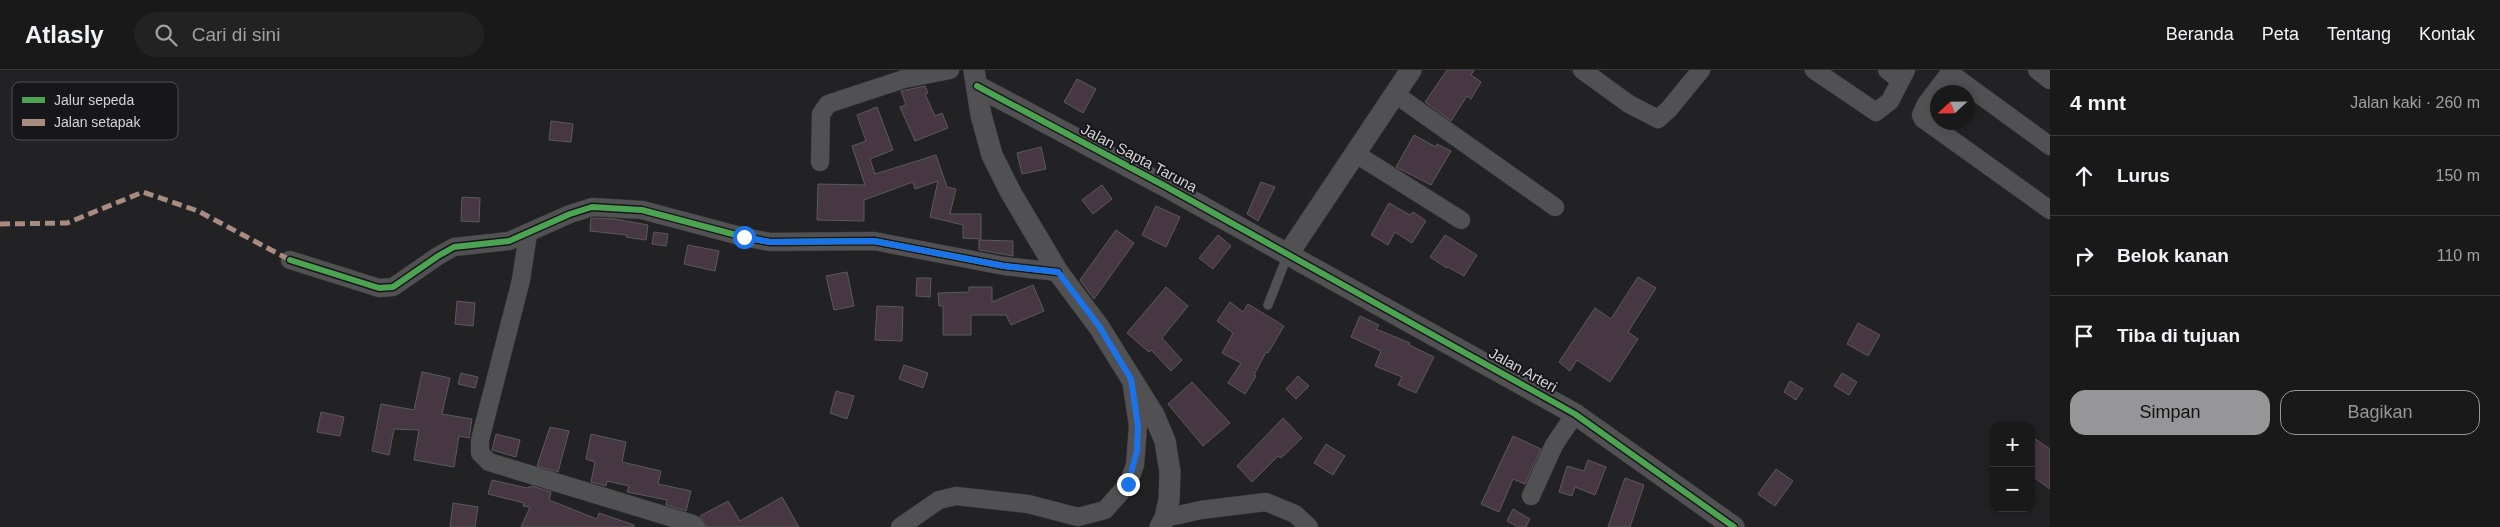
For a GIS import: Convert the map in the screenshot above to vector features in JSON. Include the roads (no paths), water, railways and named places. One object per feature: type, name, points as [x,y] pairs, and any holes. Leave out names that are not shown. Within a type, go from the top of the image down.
[{"type":"street","points":[[820,162],[821,114],[828,104],[904,79],[950,70]]},
{"type":"street","points":[[1288,254],[1411,70]]},
{"type":"street","points":[[1582,70],[1629,104],[1658,120],[1701,70]]},
{"type":"street","points":[[2036,70],[2050,80]]},
{"type":"street","points":[[1817,71],[1876,112],[1890,101],[1897,73]]},
{"type":"street","points":[[2050,146],[1951,72],[1926,104],[1921,115],[1923,119],[2050,210]]},
{"type":"street","points":[[975,78],[981,115],[992,155],[1011,193],[1058,272],[1099,326],[1154,415],[1166,441],[1170,472],[1169,500],[1162,522]]},
{"type":"street","name":"Jalan Sapta Taruna","points":[[975,78],[1288,254]]},
{"type":"street","points":[[1395,94],[1555,207]]},
{"type":"street","points":[[1356,154],[1461,220]]},
{"type":"street","points":[[290,260],[379,288],[393,287],[454,247],[501,243],[528,234],[570,214],[592,207],[614,207],[642,210],[770,242],[874,241],[1004,266],[1058,272]]},
{"type":"street","points":[[528,234],[521,280],[480,440],[480,453],[489,462],[693,524],[696,527]]},
{"type":"street","name":"Jalan Arteri","points":[[1288,254],[1575,414],[1734,527]]},
{"type":"street","points":[[900,527],[940,500],[956,496],[1028,504],[1078,517],[1105,510],[1128,484],[1135,465],[1138,426],[1131,379]]},
{"type":"street","points":[[1531,496],[1554,445],[1575,414]]},
{"type":"street","points":[[1162,522],[1201,510],[1266,502],[1295,514],[1309,527]]},
{"type":"lane","points":[[1268,305],[1288,254]]}]
